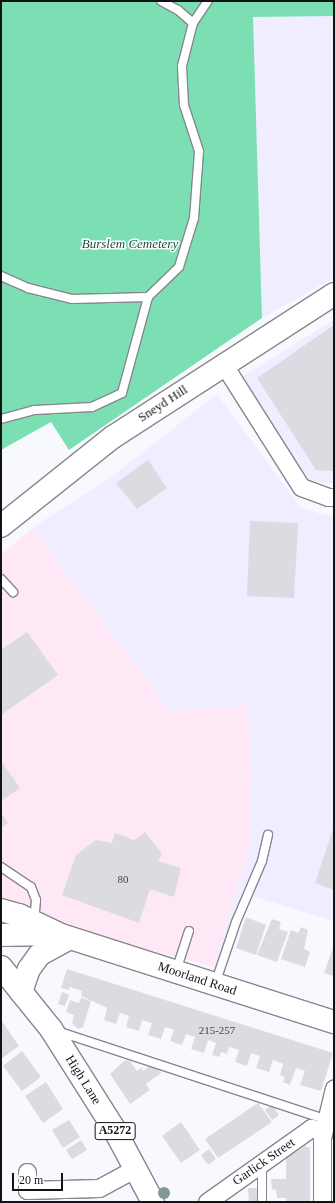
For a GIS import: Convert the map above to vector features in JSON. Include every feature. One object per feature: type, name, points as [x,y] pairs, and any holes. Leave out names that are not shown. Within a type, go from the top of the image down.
[{"type":"main road","name":"Sneyd Hill","points":[[1,526],[113,437],[334,294]]},
{"type":"main road","name":"Moorland Road","points":[[1,910],[66,936],[334,1022]]},
{"type":"main road","name":"Moorland Road","points":[[1,935],[66,936]]},
{"type":"main road","points":[[21,992],[29,970],[39,955],[66,936]]},
{"type":"main road","name":"High Lane","points":[[1,967],[51,1029],[136,1168],[153,1202]]},
{"type":"street","points":[[224,365],[301,486],[328,497],[334,497]]},
{"type":"street","points":[[322,1202],[327,1121],[334,1088]]},
{"type":"street","name":"Garlick Street","points":[[207,1202],[311,1128],[327,1121]]},
{"type":"street","points":[[26,1172],[27,1190],[100,1188],[136,1168]]},
{"type":"lane","points":[[161,1],[178,10],[193,23]]},
{"type":"lane","points":[[1,419],[35,410],[92,407],[122,393],[148,297],[179,267],[194,218],[199,151],[184,105],[182,66],[193,23],[208,1]]},
{"type":"lane","points":[[1,276],[28,288],[72,299],[148,297]]},
{"type":"lane","points":[[1,579],[13,592]]},
{"type":"lane","points":[[215,984],[236,922],[262,861],[268,834]]},
{"type":"lane","points":[[1,867],[31,887],[36,900],[34,923]]},
{"type":"lane","points":[[175,972],[189,931]]},
{"type":"lane","points":[[51,1029],[327,1121]]},
{"type":"lane","points":[[262,1163],[262,1202]]},
{"type":"shaded area","points":[[334,16],[334,278],[262,318],[253,17]]},
{"type":"shaded area","points":[[334,320],[334,484],[332,484],[311,481],[303,475],[240,378]]},
{"type":"shaded area","points":[[217,394],[300,507],[324,515],[334,515],[334,921],[249,895],[224,970],[213,967],[249,848],[251,780],[248,706],[171,711],[32,528],[110,478]]},
{"type":"shaded area","points":[[32,528],[171,710],[248,705],[251,780],[249,848],[213,967],[48,923],[1,904],[1,555]]},
{"type":"green space","name":"Burslem Cemetery","points":[[1,1],[334,1],[334,16],[253,17],[262,318],[69,450],[51,422],[1,450]]},
{"type":"building","points":[[334,325],[334,471],[316,470],[257,378]]},
{"type":"building","points":[[148,460],[167,488],[137,509],[116,483]]},
{"type":"building","points":[[250,521],[298,523],[294,598],[247,596]]},
{"type":"building","points":[[27,632],[58,675],[1,715],[1,650]]},
{"type":"building","points":[[1,761],[20,788],[1,801]]},
{"type":"building","points":[[1,813],[8,823],[1,828]]},
{"type":"building","points":[[334,826],[334,890],[315,883]]},
{"type":"building","points":[[145,832],[162,854],[158,861],[181,868],[174,897],[150,889],[139,923],[62,895],[76,855],[96,840],[112,843],[115,833],[134,840]]},
{"type":"building","points":[[246,917],[266,925],[256,955],[236,948]]},
{"type":"building","points":[[272,919],[281,922],[279,929],[288,932],[277,962],[257,955]]},
{"type":"building","points":[[301,927],[308,930],[304,949],[310,952],[305,967],[281,959],[291,930],[298,933]]},
{"type":"building","points":[[334,948],[334,976],[324,973]]},
{"type":"building","points":[[67,969],[333,1053],[321,1091],[300,1085],[305,1071],[296,1068],[290,1085],[283,1082],[285,1077],[280,1075],[283,1064],[273,1060],[269,1072],[256,1068],[260,1056],[251,1053],[247,1066],[235,1062],[239,1050],[229,1047],[227,1054],[221,1052],[220,1057],[212,1055],[216,1043],[208,1040],[204,1053],[191,1049],[195,1037],[186,1034],[182,1045],[170,1041],[174,1030],[165,1027],[161,1039],[148,1035],[152,1023],[142,1020],[139,1031],[126,1027],[129,1016],[120,1013],[116,1024],[104,1020],[107,1008],[81,996],[82,991],[70,987],[69,990],[61,988]]},
{"type":"building","points":[[62,992],[69,995],[65,1006],[58,1004]]},
{"type":"building","points":[[81,998],[91,1001],[83,1027],[78,1029],[72,1023],[74,1015],[66,1012],[70,1000],[79,1003]]},
{"type":"building","points":[[1,1020],[19,1046],[1,1059]]},
{"type":"building","points":[[22,1051],[41,1077],[22,1091],[3,1066]]},
{"type":"building","points":[[125,1060],[130,1061],[137,1071],[141,1068],[143,1071],[154,1063],[161,1073],[146,1084],[150,1090],[130,1104],[110,1074]]},
{"type":"building","points":[[46,1082],[63,1109],[43,1123],[25,1096]]},
{"type":"building","points":[[258,1103],[272,1122],[218,1158],[205,1139]]},
{"type":"building","points":[[272,1105],[279,1115],[272,1120],[265,1110]]},
{"type":"building","points":[[69,1120],[80,1137],[63,1148],[52,1130]]},
{"type":"building","points":[[181,1122],[200,1150],[181,1163],[162,1136]]},
{"type":"building","points":[[81,1140],[87,1150],[72,1159],[66,1150]]},
{"type":"building","points":[[305,1146],[310,1148],[310,1202],[286,1202],[286,1198],[277,1198],[276,1190],[272,1189],[271,1179],[286,1179],[286,1158]]},
{"type":"building","points":[[209,1149],[216,1159],[208,1165],[201,1155]]},
{"type":"building","points":[[248,1188],[258,1188],[258,1202],[249,1202]]}]
